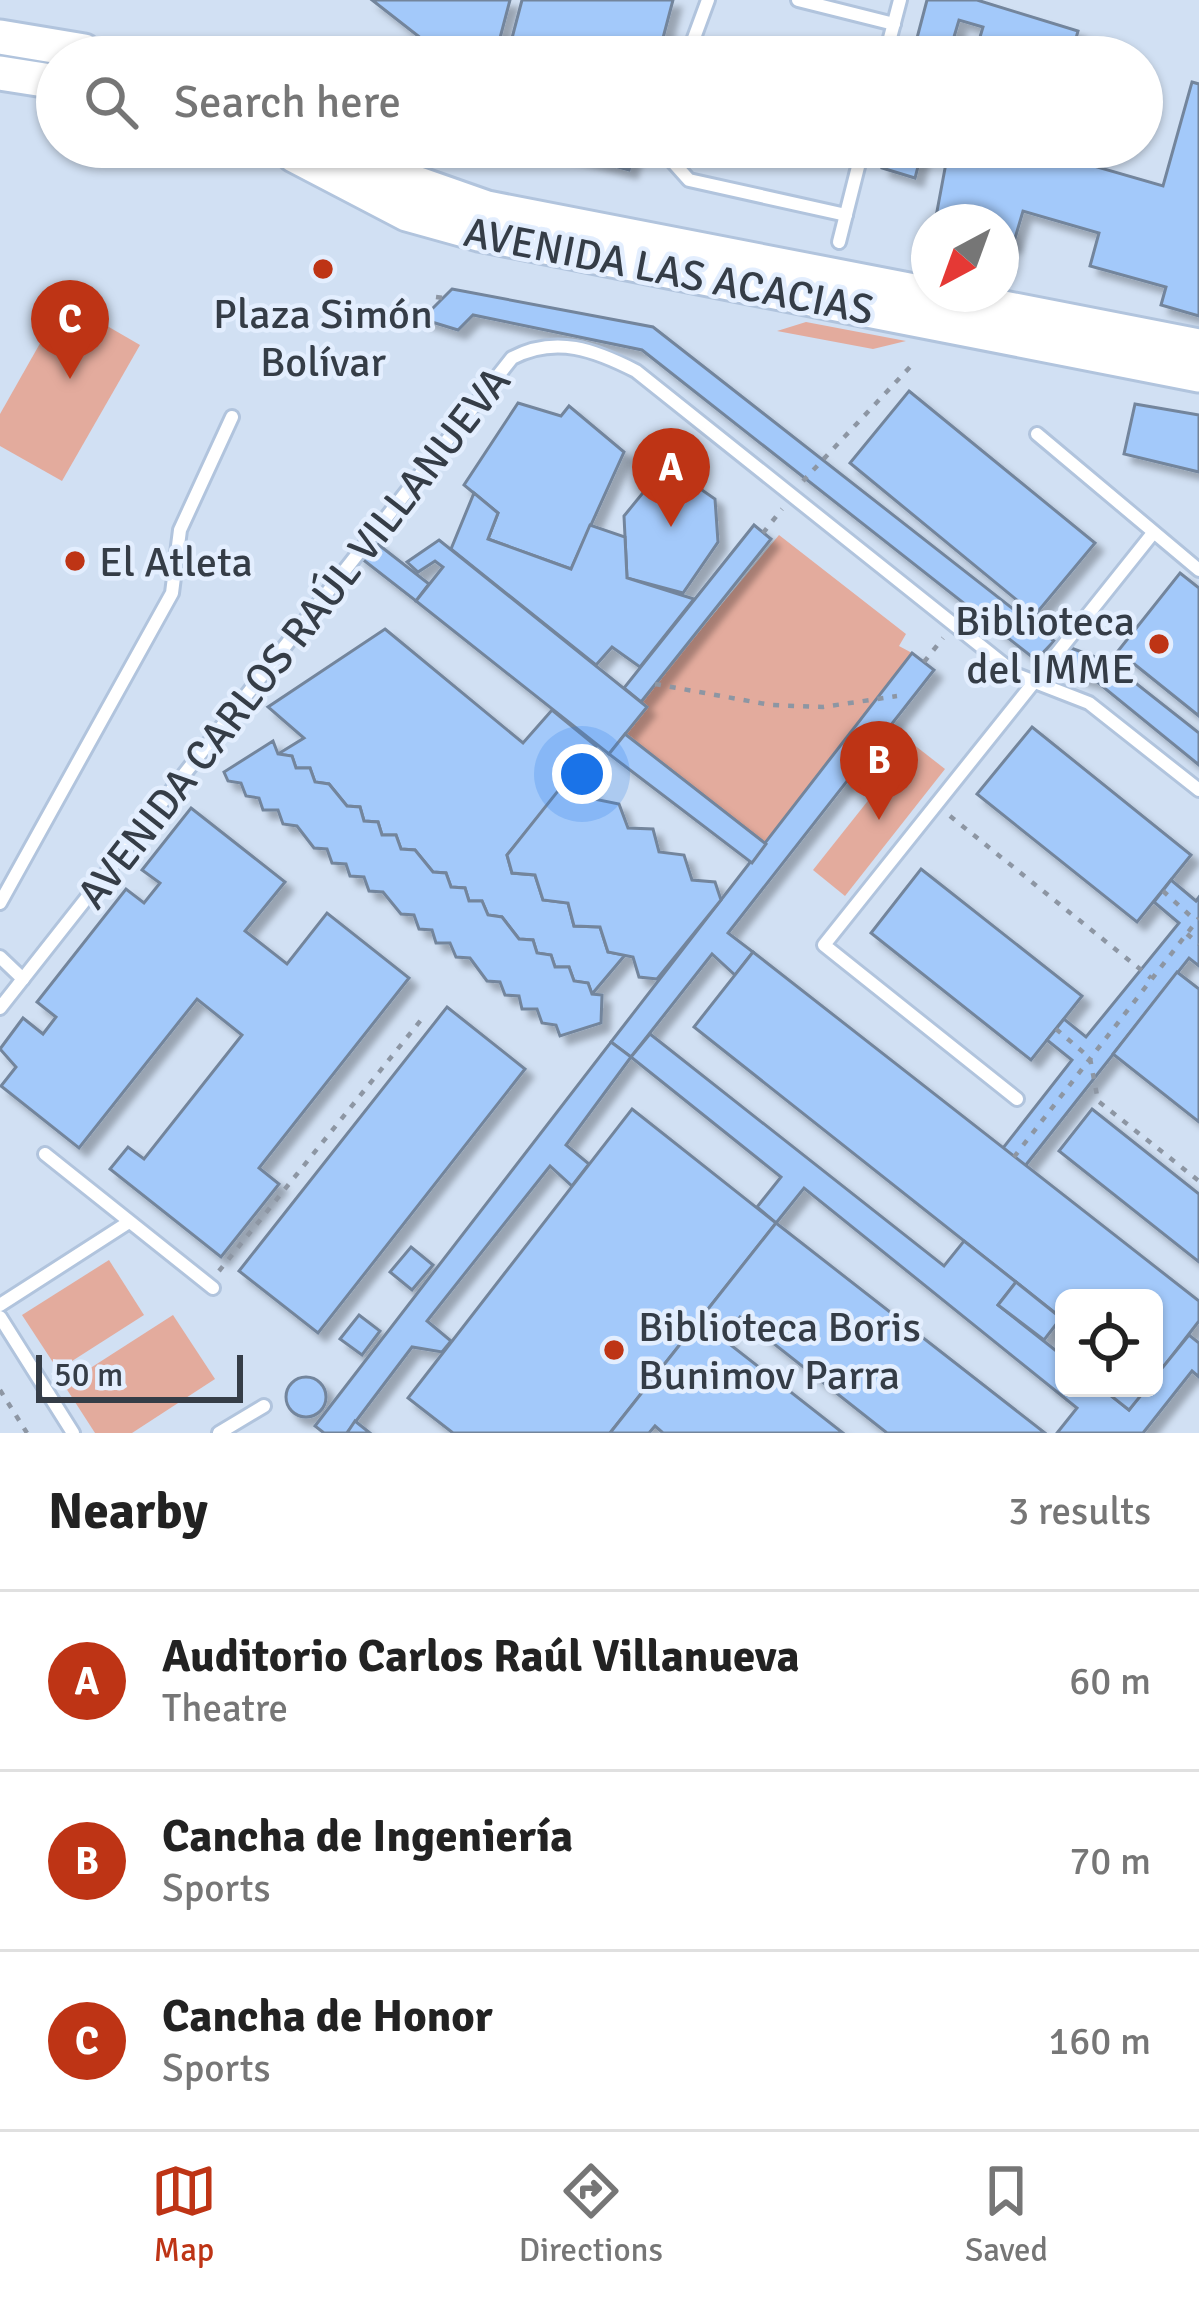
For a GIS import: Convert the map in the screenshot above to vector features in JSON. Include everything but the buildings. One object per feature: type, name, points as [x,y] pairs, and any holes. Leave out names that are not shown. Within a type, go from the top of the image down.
[{"type":"main road","points":[[0,37],[36,43]]},
{"type":"main road","points":[[0,73],[36,79]]},
{"type":"main road","name":"AVENIDA LAS ACACIAS","points":[[319,168],[406,214],[479,234],[1199,374]]},
{"type":"main road","name":"AVENIDA LAS ACACIAS","points":[[386,168],[487,208],[911,290]]},
{"type":"main road","name":"AVENIDA LAS ACACIAS","points":[[1019,311],[1199,346]]},
{"type":"lane","points":[[695,36],[708,0]]},
{"type":"lane","points":[[798,0],[894,24]]},
{"type":"lane","points":[[891,36],[900,0]]},
{"type":"lane","points":[[678,168],[689,180],[846,215]]},
{"type":"lane","points":[[839,242],[858,168]]},
{"type":"lane","name":"AVENIDA CARLOS RAÚL VILLANUEVA","points":[[0,1008],[512,358],[551,344],[607,356],[636,371],[1030,684],[1089,703],[1199,790]]},
{"type":"lane","points":[[0,903],[172,593],[180,530],[232,417]]},
{"type":"lane","points":[[1036,434],[1199,570]]},
{"type":"lane","points":[[1017,1099],[824,945],[1153,532]]},
{"type":"lane","points":[[0,957],[23,979]]},
{"type":"lane","points":[[45,1154],[210,1286]]},
{"type":"lane","points":[[0,1305],[129,1222]]},
{"type":"lane","points":[[0,1317],[73,1433]]},
{"type":"lane","points":[[219,1433],[264,1406]]},
{"type":"path","points":[[763,533],[910,368]]},
{"type":"path","points":[[924,662],[954,624]]},
{"type":"path","points":[[655,684],[806,706],[897,696]]},
{"type":"path","points":[[946,813],[1151,978]]},
{"type":"path","points":[[1014,1157],[1198,920],[1162,891]]},
{"type":"path","points":[[1187,934],[1199,944]]},
{"type":"path","points":[[210,1286],[425,1015]]},
{"type":"path","points":[[1056,1029],[1090,1058],[1099,1101],[1199,1181]]},
{"type":"path","points":[[0,1390],[26,1433]]},
{"type":"shaded area","points":[[0,0],[1199,0],[1199,1433],[0,1433]]},
{"type":"shaded area","points":[[64,301],[140,345],[62,481],[0,446],[0,414]]},
{"type":"shaded area","points":[[806,322],[906,341],[873,349],[777,331]]},
{"type":"shaded area","points":[[779,535],[906,634],[899,646],[912,653],[766,844],[625,734],[647,707],[641,702]]},
{"type":"shaded area","points":[[913,744],[945,769],[845,896],[813,870]]},
{"type":"shaded area","points":[[109,1260],[144,1315],[58,1370],[22,1315]]},
{"type":"shaded area","points":[[173,1315],[215,1379],[132,1433],[95,1433],[64,1385]]},
{"type":"place","name":"Plaza Simón Bolívar","points":[[323,269]]},
{"type":"place","name":"Cancha de Honor","points":[[70,379]]},
{"type":"place","name":"Auditorio Carlos Raúl Villanueva","points":[[671,527]]},
{"type":"place","name":"El Atleta","points":[[75,561]]},
{"type":"place","name":"Biblioteca del IMME","points":[[1159,644]]},
{"type":"place","name":"Cancha de Ingeniería","points":[[879,820]]},
{"type":"place","name":"Biblioteca Boris Bunimov Parra","points":[[614,1350]]}]
